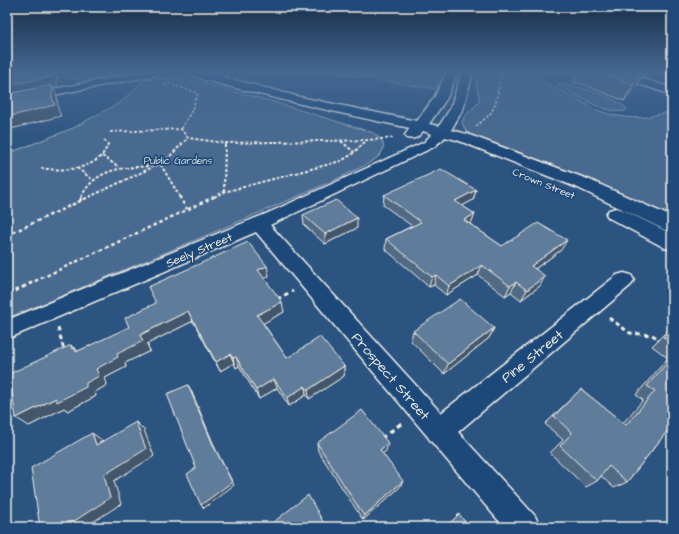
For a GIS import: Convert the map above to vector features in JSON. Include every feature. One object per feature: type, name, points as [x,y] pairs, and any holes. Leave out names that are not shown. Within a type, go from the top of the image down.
[{"type":"main road","name":"Crown Street","points":[[284,97],[438,137],[474,156],[550,184],[599,206],[672,243]]},
{"type":"main road","name":"Seely Street","points":[[415,131],[436,108],[443,97]]},
{"type":"main road","points":[[438,137],[452,120],[461,97]]},
{"type":"main road","name":"Crown Street","points":[[438,137],[462,137],[584,184],[672,225]]},
{"type":"street","points":[[7,101],[28,97]]},
{"type":"street","name":"Seely Street","points":[[388,165],[415,131]]},
{"type":"street","name":"Seely Street","points":[[7,330],[259,224],[388,165],[438,137]]},
{"type":"street","name":"Prospect Street","points":[[259,224],[524,527]]},
{"type":"street","name":"Pine Street","points":[[439,431],[624,280]]},
{"type":"path","points":[[181,129],[192,112],[197,97]]},
{"type":"path","points":[[462,137],[489,115],[495,105],[496,97]]},
{"type":"path","points":[[181,129],[188,138],[225,143],[367,140],[415,131]]},
{"type":"path","points":[[110,132],[181,129]]},
{"type":"path","points":[[7,236],[153,167],[161,165],[188,138]]},
{"type":"path","points":[[41,168],[56,170],[77,168],[91,163],[102,156],[108,148],[108,144],[103,139]]},
{"type":"path","points":[[7,293],[13,292],[224,192],[336,162],[348,157],[367,140]]},
{"type":"path","points":[[341,141],[354,152]]},
{"type":"path","points":[[224,192],[225,143]]},
{"type":"path","points":[[102,156],[120,167]]},
{"type":"path","points":[[161,165],[187,209]]},
{"type":"path","points":[[80,201],[82,195],[93,180],[106,172],[120,167],[153,167]]},
{"type":"path","points":[[77,168],[93,180]]},
{"type":"path","points":[[53,310],[65,353]]},
{"type":"path","points":[[625,330],[630,334],[652,335],[659,339]]},
{"type":"path","points":[[378,441],[420,408]]},
{"type":"green space","name":"Public Gardens","points":[[126,97],[255,97],[371,132],[380,138],[383,147],[380,155],[375,159],[346,175],[7,318],[7,154],[73,128],[121,102]]},
{"type":"green space","points":[[479,97],[573,97],[595,109],[614,115],[640,118],[662,113],[672,113],[672,216],[614,190],[471,135],[466,131],[462,123],[464,117],[480,101]]},
{"type":"green space","points":[[579,97],[607,97],[615,100],[627,109],[625,111],[609,110]]},
{"type":"building","points":[[7,97],[52,97],[55,105],[7,117]]},
{"type":"building","points":[[441,169],[476,190],[455,201],[475,214],[464,220],[502,246],[538,223],[567,240],[531,266],[545,276],[527,290],[516,282],[510,286],[482,265],[449,286],[436,275],[432,277],[386,239],[421,222],[384,195]]},
{"type":"building","points":[[336,200],[357,218],[325,234],[303,215]]},
{"type":"building","points":[[248,242],[267,266],[258,270],[282,302],[257,315],[287,358],[320,337],[344,366],[308,390],[305,386],[287,398],[274,379],[256,390],[236,357],[233,358],[230,354],[216,362],[188,311],[140,335],[143,341],[117,354],[118,357],[96,369],[99,376],[86,383],[86,387],[57,402],[56,398],[16,418],[9,374],[71,345],[72,349],[75,348],[76,352],[129,327],[125,318],[156,303],[148,287]]},
{"type":"building","points":[[460,299],[494,328],[448,364],[413,331]]},
{"type":"building","points":[[672,327],[672,343],[663,337]]},
{"type":"building","points":[[672,357],[672,425],[627,482],[609,466],[597,481],[560,446],[572,433],[554,416],[581,389],[626,425],[655,391],[647,386]]},
{"type":"building","points":[[188,385],[214,447],[232,482],[201,505],[187,474],[196,468],[167,394]]},
{"type":"building","points":[[362,410],[388,443],[380,450],[403,481],[364,516],[317,443]]},
{"type":"building","points":[[136,422],[146,449],[104,475],[110,498],[65,527],[40,527],[31,468],[92,433],[96,445]]},
{"type":"building","points":[[308,495],[326,527],[270,527],[270,525]]},
{"type":"building","points":[[459,514],[469,527],[446,527]]}]
